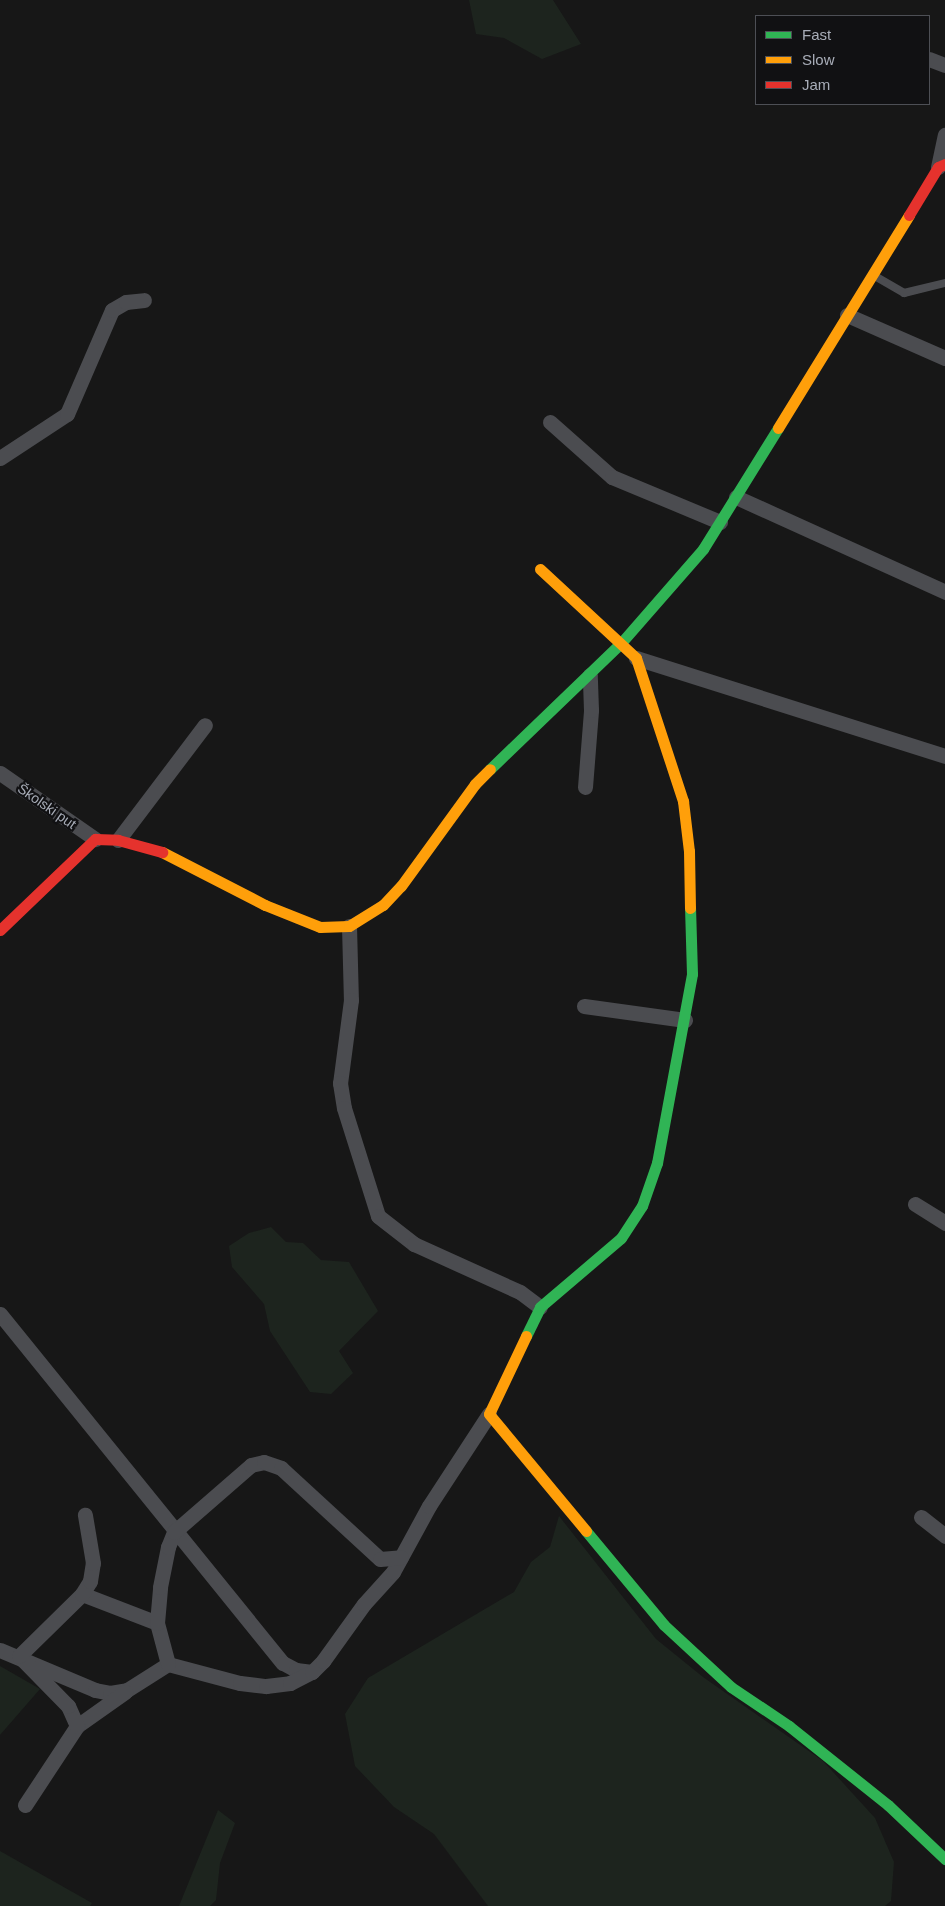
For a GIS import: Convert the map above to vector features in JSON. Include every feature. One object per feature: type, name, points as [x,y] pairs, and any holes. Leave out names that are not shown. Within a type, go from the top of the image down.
[{"type":"street","points":[[930,60],[945,65]]},
{"type":"street","points":[[0,930],[95,839],[118,840],[153,847],[295,918],[320,926],[349,926],[366,918],[401,886],[475,784],[590,675],[621,643],[703,549],[941,165],[945,135]]},
{"type":"street","points":[[0,458],[66,414],[112,310],[126,302],[144,300]]},
{"type":"street","points":[[847,315],[945,358]]},
{"type":"street","points":[[550,422],[612,477],[720,522]]},
{"type":"street","points":[[736,497],[945,592]]},
{"type":"street","points":[[25,1805],[77,1726],[127,1690],[168,1664],[240,1683],[266,1686],[290,1683],[312,1672],[393,1572],[444,1481],[489,1414],[540,1307],[621,1238],[642,1206],[657,1163],[692,974],[689,851],[683,801],[636,658],[540,569]]},
{"type":"street","points":[[636,658],[945,756]]},
{"type":"street","points":[[585,787],[590,729],[590,675]]},
{"type":"street","points":[[118,840],[205,725]]},
{"type":"street","name":"Školski put","points":[[0,773],[95,839]]},
{"type":"street","points":[[349,926],[351,1000],[340,1083],[344,1108],[378,1216],[414,1244],[520,1292],[540,1307]]},
{"type":"street","points":[[584,1006],[685,1020]]},
{"type":"street","points":[[915,1204],[945,1223]]},
{"type":"street","points":[[0,1314],[96,1429],[174,1532],[283,1663],[296,1670],[312,1672]]},
{"type":"street","points":[[489,1414],[664,1625],[731,1687],[789,1726],[888,1805],[945,1859]]},
{"type":"street","points":[[168,1664],[157,1623],[160,1587],[174,1532],[251,1465],[264,1462],[280,1468],[374,1556],[388,1560],[401,1557]]},
{"type":"street","points":[[19,1656],[82,1594],[90,1581],[93,1563],[85,1515]]},
{"type":"street","points":[[921,1517],[945,1536]]},
{"type":"street","points":[[82,1594],[157,1623]]},
{"type":"street","points":[[0,1650],[19,1656],[95,1690],[127,1690]]},
{"type":"street","points":[[19,1656],[68,1706],[75,1715],[77,1726]]},
{"type":"lane","points":[[872,274],[904,292],[945,282]]},
{"type":"shaded area","points":[[469,0],[553,0],[581,44],[542,59],[504,38],[476,34]]},
{"type":"shaded area","points":[[271,1227],[286,1242],[303,1243],[321,1260],[349,1262],[378,1311],[339,1351],[353,1373],[331,1394],[310,1392],[270,1331],[264,1304],[232,1267],[229,1246],[249,1233]]},
{"type":"shaded area","points":[[559,1516],[656,1639],[703,1677],[823,1761],[875,1818],[894,1862],[891,1901],[885,1906],[488,1906],[434,1834],[394,1807],[355,1766],[345,1714],[368,1678],[514,1592],[531,1562],[550,1547]]},
{"type":"shaded area","points":[[0,1666],[40,1689],[0,1735]]},
{"type":"shaded area","points":[[218,1810],[235,1823],[220,1863],[216,1900],[210,1906],[179,1906]]},
{"type":"shaded area","points":[[0,1851],[92,1903],[90,1906],[0,1906]]},
{"type":"traffic: fast","points":[[490,769],[621,643],[703,549],[778,428]]},
{"type":"traffic: fast","points":[[526,1336],[540,1307],[621,1238],[642,1206],[657,1163],[692,974],[690,908]]},
{"type":"traffic: fast","points":[[586,1531],[664,1625],[731,1687],[789,1726],[888,1805],[945,1859]]},
{"type":"traffic: slow","points":[[778,428],[909,215]]},
{"type":"traffic: slow","points":[[540,569],[636,658],[683,801],[689,851],[690,908]]},
{"type":"traffic: slow","points":[[162,852],[265,905],[320,927],[349,926],[383,905],[401,886],[475,784],[490,769]]},
{"type":"traffic: slow","points":[[526,1336],[489,1414],[586,1531]]},
{"type":"traffic: jam","points":[[909,215],[938,167],[945,164]]},
{"type":"traffic: jam","points":[[0,930],[95,839],[118,840],[162,852]]}]
